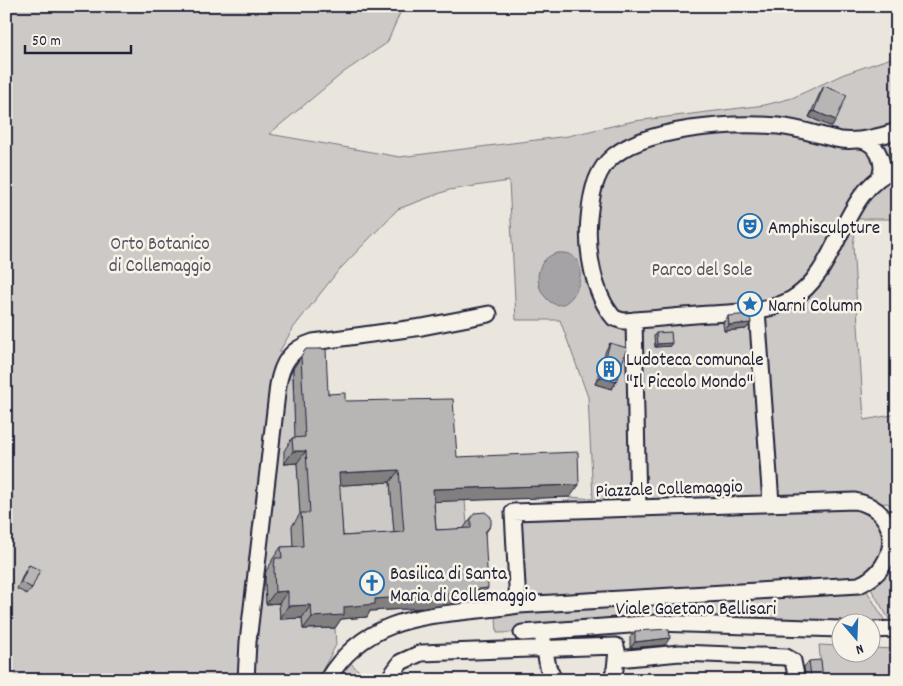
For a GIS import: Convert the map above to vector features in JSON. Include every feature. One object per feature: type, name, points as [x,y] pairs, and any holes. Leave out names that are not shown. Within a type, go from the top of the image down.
[{"type":"street","points":[[748,125],[793,128],[840,139],[860,140],[894,132],[882,145],[886,168],[850,216],[820,269],[806,287],[785,303],[757,310],[634,320],[616,319],[608,310],[598,286],[589,246],[588,224],[594,189],[603,168],[616,155],[634,144],[653,137],[691,130],[748,125]]},
{"type":"street","points":[[860,140],[873,146],[886,168]]},
{"type":"street","points":[[757,310],[771,503]]},
{"type":"street","points":[[246,680],[248,642],[278,385],[285,361],[297,348],[312,342],[422,327],[490,314]]},
{"type":"street","points":[[634,320],[638,508]]},
{"type":"street","name":"Piazzale Collemaggio","points":[[327,680],[349,649],[387,626],[419,618],[518,605],[852,586],[875,576],[885,565],[894,547],[891,534],[882,516],[872,507],[861,502],[771,503],[513,512],[518,605]]},
{"type":"street","name":"Viale Gaetano Bellisari","points":[[522,633],[669,623],[830,629]]},
{"type":"street","points":[[611,680],[617,652],[615,626]]},
{"type":"street","points":[[880,630],[897,629]]},
{"type":"street","points":[[542,632],[548,667],[554,680]]},
{"type":"street","points":[[388,680],[401,662],[421,653],[544,650],[689,652],[786,657],[793,661],[797,680]]},
{"type":"green space","points":[[6,6],[403,6],[387,43],[344,72],[269,134],[400,157],[568,136],[634,121],[765,105],[792,98],[844,74],[897,56],[897,219],[857,219],[853,245],[864,420],[897,414],[897,518],[888,503],[571,508],[570,497],[593,499],[588,397],[560,320],[516,320],[509,181],[449,190],[398,209],[338,271],[294,327],[279,352],[292,362],[296,450],[284,464],[297,463],[301,525],[292,526],[294,559],[272,560],[273,571],[264,571],[266,604],[279,603],[280,619],[302,618],[303,629],[335,628],[336,645],[317,680],[6,680]]},
{"type":"green space","points":[[390,482],[395,545],[334,548],[330,486]]},
{"type":"green space","points":[[465,500],[467,525],[462,531],[427,543],[424,502]]},
{"type":"green space","points":[[852,503],[870,509],[889,540],[867,579],[521,602],[516,515]]},
{"type":"green space","points":[[893,554],[897,555],[897,612],[889,619],[868,584]]},
{"type":"green space","points":[[864,586],[885,621],[880,623],[880,614],[830,614],[830,625],[497,633],[496,616],[518,608]]},
{"type":"green space","points":[[819,645],[830,646],[830,664],[880,664],[880,648],[897,649],[897,680],[822,680]]},
{"type":"green space","points":[[347,660],[369,680],[334,680]]},
{"type":"shaded area","points":[[558,253],[571,255],[578,262],[580,273],[578,285],[573,295],[566,303],[557,305],[547,299],[542,293],[538,279],[541,265],[545,260]]},
{"type":"building","points":[[824,86],[847,95],[836,120],[814,111]]},
{"type":"building","points":[[750,314],[751,323],[729,325],[728,316]]},
{"type":"building","points":[[671,332],[672,343],[657,344],[656,333]]},
{"type":"building","name":"Ludoteca comunale \"Il Piccolo Mondo\"","points":[[610,343],[627,348],[616,382],[600,377]]},
{"type":"building","points":[[306,349],[326,349],[328,394],[345,393],[345,401],[453,399],[457,457],[578,452],[579,485],[433,489],[436,530],[471,528],[471,518],[475,513],[485,512],[491,517],[491,525],[485,532],[488,588],[432,595],[375,599],[375,604],[344,607],[344,615],[312,617],[311,605],[288,606],[288,591],[275,592],[275,558],[282,558],[281,547],[303,546],[301,513],[310,513],[306,451],[293,451],[292,438],[305,437],[301,356]],"holes":[[[399,470],[404,532],[343,536],[339,473]]]},
{"type":"building","points":[[29,565],[40,570],[32,588],[21,582]]},
{"type":"building","points":[[669,629],[670,638],[635,642],[635,631]]},
{"type":"building","points":[[821,660],[823,680],[808,680],[811,676],[809,661]]},
{"type":"building","points":[[743,678],[743,680],[716,680]]},
{"type":"place","name":"Amphisculpture","points":[[750,226]]},
{"type":"place","name":"Narni Column","points":[[750,304]]},
{"type":"place","name":"Ludoteca comunale \"Il Piccolo Mondo\"","points":[[609,369]]},
{"type":"place","name":"Basilica di Santa Maria di Collemaggio","points":[[372,583]]},
{"type":"park label","name":"Orto Botanico di Collemaggio","points":[[160,253]]},
{"type":"park label","name":"Parco del Sole","points":[[702,268]]}]
